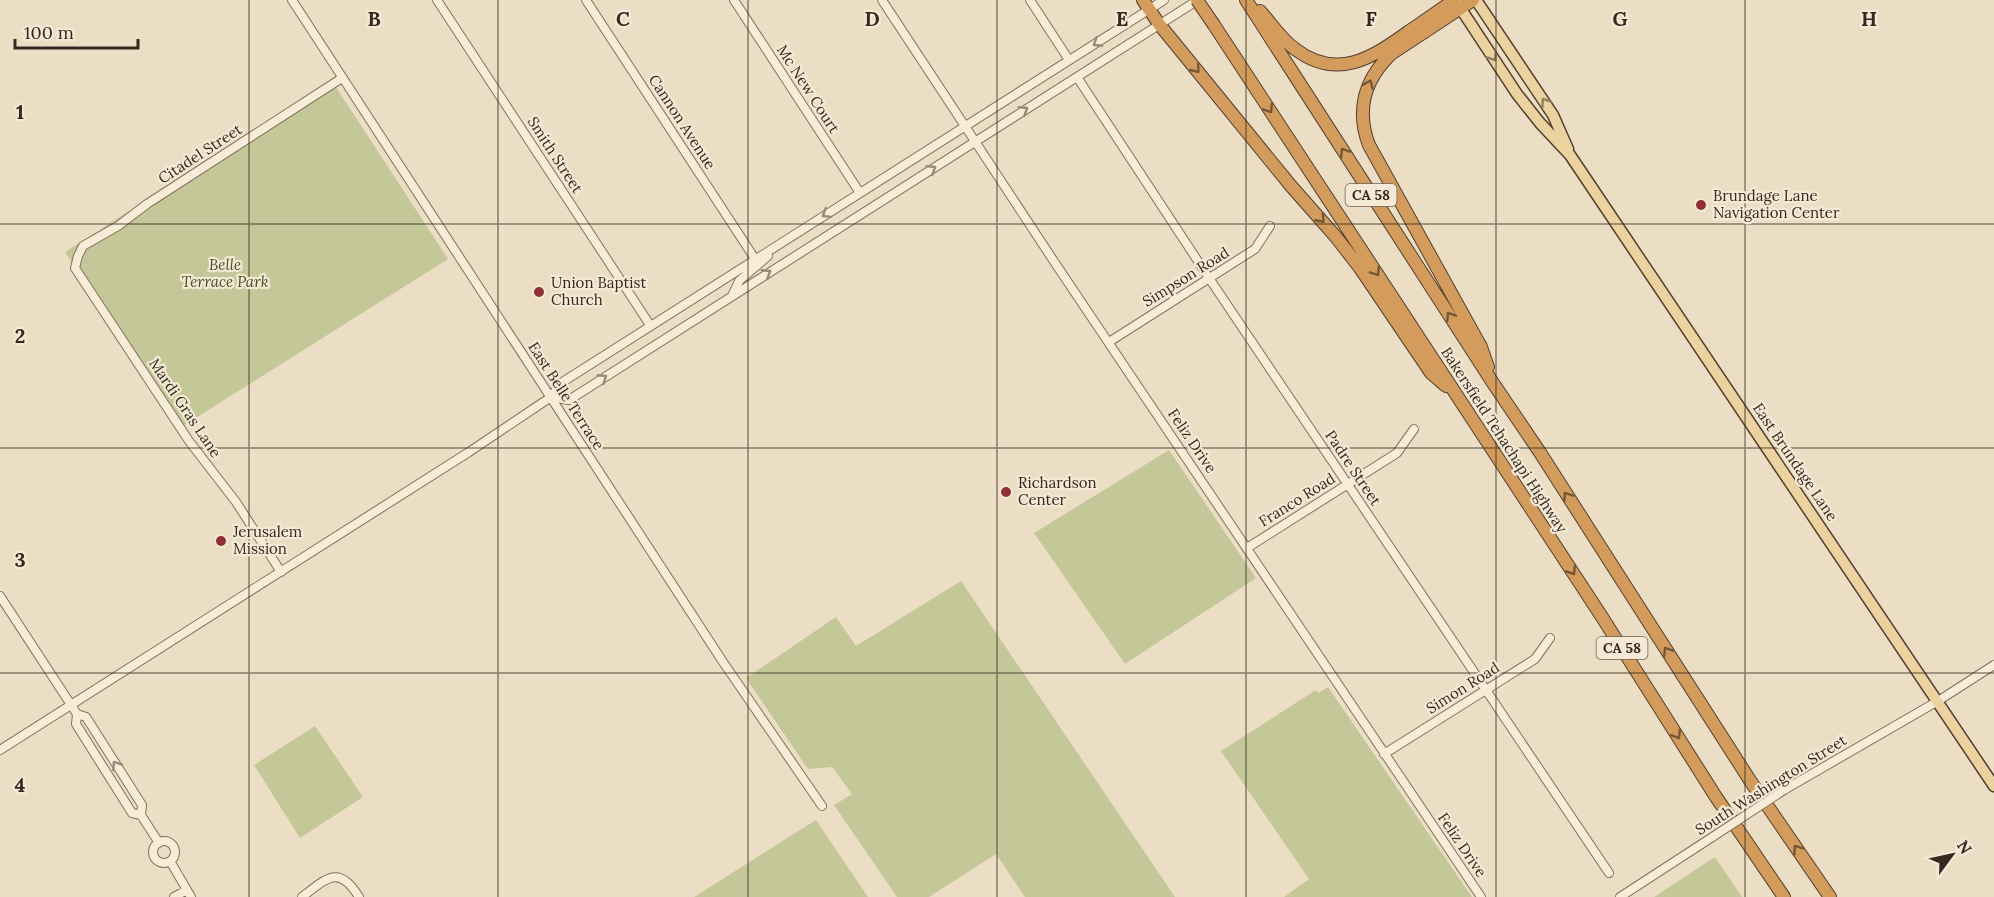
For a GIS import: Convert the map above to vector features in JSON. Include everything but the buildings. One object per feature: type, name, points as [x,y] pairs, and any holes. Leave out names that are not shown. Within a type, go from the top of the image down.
[{"type":"highway","name":"Bakersfield Tehachapi Highway","points":[[1198,0],[1609,627],[1716,797],[1784,897]]},
{"type":"highway","points":[[1250,2],[1295,49],[1318,61],[1344,64],[1357,62],[1381,51],[1456,3],[1474,0]]},
{"type":"highway","name":"Bakersfield Tehachapi Highway","points":[[1250,2],[1751,782],[1830,897]]},
{"type":"highway","points":[[1456,3],[1382,63],[1368,84],[1364,97],[1363,123],[1370,145],[1481,347],[1493,383]]},
{"type":"highway","points":[[1146,5],[1291,186],[1336,237],[1360,268],[1431,373],[1460,399]]},
{"type":"main road","name":"East Brundage Lane","points":[[1474,0],[1553,115],[1570,155]]},
{"type":"main road","name":"East Brundage Lane","points":[[1456,3],[1517,94],[1570,155],[1994,786]]},
{"type":"street","name":"East Belle Terrace","points":[[291,0],[723,662],[822,806]]},
{"type":"street","name":"Smith Street","points":[[438,0],[650,325]]},
{"type":"street","name":"Cannon Avenue","points":[[586,0],[755,259]]},
{"type":"street","name":"Mc New Court","points":[[734,0],[860,193]]},
{"type":"street","name":"Feliz Drive","points":[[882,0],[1481,897]]},
{"type":"street","points":[[1030,0],[1069,60]]},
{"type":"street","points":[[0,750],[469,452],[551,397],[561,383],[1069,60],[1146,5],[1164,0]]},
{"type":"street","points":[[551,397],[569,400],[1198,0]]},
{"type":"street","name":"Padre Street","points":[[1077,77],[1209,278],[1609,873]]},
{"type":"street","name":"Citadel Street","points":[[78,256],[83,246],[342,78]]},
{"type":"street","name":"Simpson Road","points":[[1109,342],[1255,249],[1270,226]]},
{"type":"street","points":[[733,295],[738,281],[794,235]]},
{"type":"street","name":"Mardi Gras Lane","points":[[78,256],[75,268],[189,441],[236,502],[281,572]]},
{"type":"street","name":"Franco Road","points":[[1247,548],[1397,453],[1414,429]]},
{"type":"street","points":[[0,596],[77,714],[76,724],[132,813],[141,815],[159,843]]},
{"type":"street","name":"Simon Road","points":[[1384,754],[1535,659],[1550,638]]},
{"type":"street","name":"South Washington Street","points":[[1620,897],[1784,790],[1938,701],[1994,665]]},
{"type":"street","points":[[165,842],[173,847],[175,853],[170,861],[159,862],[155,858],[153,853],[159,843],[165,842]]},
{"type":"street","points":[[170,861],[189,893],[174,897]]},
{"type":"street","points":[[302,897],[329,878],[339,877],[352,885],[359,897]]},
{"type":"green space","name":"Belle Terrace Park","points":[[332,81],[448,259],[180,428],[65,252]]},
{"type":"green space","points":[[1169,450],[1256,578],[1125,664],[1034,533]]},
{"type":"green space","points":[[961,581],[1175,897],[1025,897],[996,854],[929,897],[897,897],[834,805],[852,794],[832,767],[808,769],[746,678],[836,617],[856,646]]},
{"type":"green space","points":[[1328,687],[1472,897],[1284,897],[1309,879],[1221,751],[1316,690],[1318,693]]},
{"type":"green space","points":[[315,726],[363,797],[300,838],[254,765]]},
{"type":"green space","points":[[816,820],[868,897],[694,897]]},
{"type":"green space","points":[[1715,857],[1742,897],[1654,897]]},
{"type":"place","name":"Brundage Lane Navigation Center","points":[[1701,205]]},
{"type":"place","name":"Union Baptist Church","points":[[539,292]]},
{"type":"place","name":"Richardson Center","points":[[1006,492]]},
{"type":"place","name":"Jerusalem Mission","points":[[221,541]]}]
